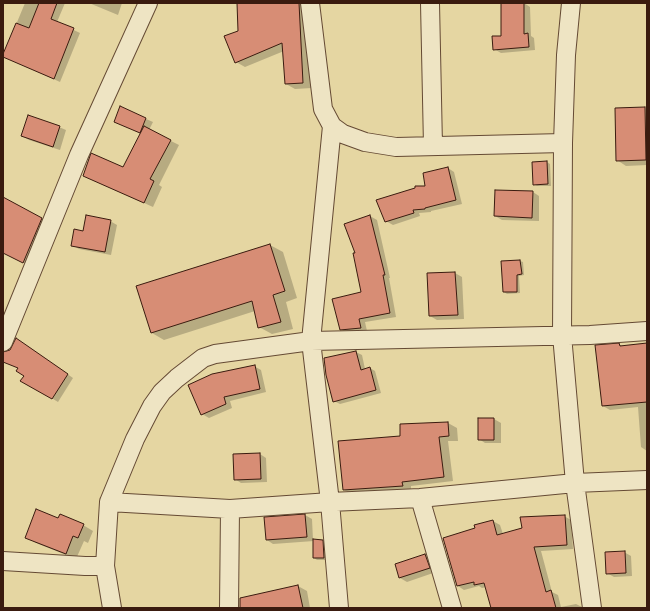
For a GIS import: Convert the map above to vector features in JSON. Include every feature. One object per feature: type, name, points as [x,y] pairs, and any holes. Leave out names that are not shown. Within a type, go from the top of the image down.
[{"type":"street","points":[[3,342],[79,155],[148,3]]},
{"type":"street","points":[[310,3],[323,109],[332,126],[343,134],[365,142],[396,147],[563,143]]},
{"type":"street","points":[[430,3],[433,146]]},
{"type":"street","points":[[571,3],[566,54],[563,143],[562,335],[575,483],[592,608]]},
{"type":"street","points":[[332,126],[311,341],[330,502],[339,608]]},
{"type":"street","points":[[112,608],[105,566],[109,502],[135,439],[152,406],[162,392],[181,374],[203,358],[215,354],[311,341],[590,335],[647,331]]},
{"type":"street","points":[[109,502],[230,509],[330,502],[420,498],[575,483],[647,480]]},
{"type":"street","points":[[420,498],[452,608]]},
{"type":"street","points":[[229,608],[230,509]]},
{"type":"street","points":[[3,561],[105,566]]},
{"type":"building","points":[[39,3],[57,3],[51,19],[74,28],[54,79],[3,57],[16,23],[29,28]]},
{"type":"building","points":[[237,3],[299,3],[303,83],[285,84],[282,43],[235,63],[224,36],[238,31]]},
{"type":"building","points":[[501,3],[524,3],[524,34],[528,33],[529,47],[493,50],[492,36],[501,36]]},
{"type":"building","points":[[120,106],[146,118],[140,133],[114,122]]},
{"type":"building","points":[[645,107],[646,160],[616,161],[615,108]]},
{"type":"building","points":[[28,115],[60,126],[53,147],[21,136]]},
{"type":"building","points":[[144,126],[171,140],[150,179],[154,181],[144,203],[83,176],[91,153],[123,167]]},
{"type":"building","points":[[547,161],[548,184],[533,185],[532,162]]},
{"type":"building","points":[[448,167],[456,200],[425,209],[413,210],[414,213],[385,222],[376,200],[415,188],[415,186],[425,186],[423,173]]},
{"type":"building","points":[[495,190],[533,191],[532,218],[494,216]]},
{"type":"building","points":[[3,197],[42,218],[23,263],[3,253]]},
{"type":"building","points":[[86,215],[111,220],[105,252],[71,246],[74,229],[83,231]]},
{"type":"building","points":[[370,215],[385,275],[383,275],[390,313],[359,319],[361,328],[340,330],[332,299],[361,292],[353,253],[355,253],[344,224]]},
{"type":"building","points":[[270,244],[285,291],[273,295],[281,322],[258,328],[252,301],[151,333],[136,286]]},
{"type":"building","points":[[520,260],[522,274],[517,275],[517,292],[503,292],[501,261]]},
{"type":"building","points":[[455,272],[458,315],[429,316],[427,273]]},
{"type":"building","points":[[16,338],[68,374],[52,399],[20,381],[24,376],[16,371],[18,368],[3,362],[3,352],[10,350]]},
{"type":"building","points":[[619,343],[620,346],[647,343],[647,402],[602,406],[595,345]]},
{"type":"building","points":[[356,351],[361,370],[370,367],[376,390],[333,402],[326,375],[324,358]]},
{"type":"building","points":[[255,365],[260,389],[224,397],[226,404],[201,415],[188,385],[212,374]]},
{"type":"building","points":[[478,418],[494,418],[494,440],[478,440]]},
{"type":"building","points":[[448,422],[449,436],[439,437],[444,477],[402,482],[403,486],[343,490],[338,441],[400,436],[400,424]]},
{"type":"building","points":[[260,453],[261,479],[234,480],[233,454]]},
{"type":"building","points":[[36,509],[58,518],[60,514],[84,524],[78,538],[73,536],[66,554],[25,538]]},
{"type":"building","points":[[305,514],[307,537],[266,540],[264,517]]},
{"type":"building","points":[[565,515],[567,545],[534,547],[546,592],[551,590],[556,608],[491,608],[484,583],[474,585],[474,582],[457,586],[443,538],[475,528],[474,525],[493,520],[497,535],[522,528],[520,517]]},
{"type":"building","points":[[313,539],[323,540],[324,558],[313,558]]},
{"type":"building","points":[[625,551],[626,573],[606,574],[605,552]]},
{"type":"building","points":[[425,554],[430,568],[399,578],[395,564]]},
{"type":"building","points":[[298,585],[303,608],[240,608],[240,598]]}]
